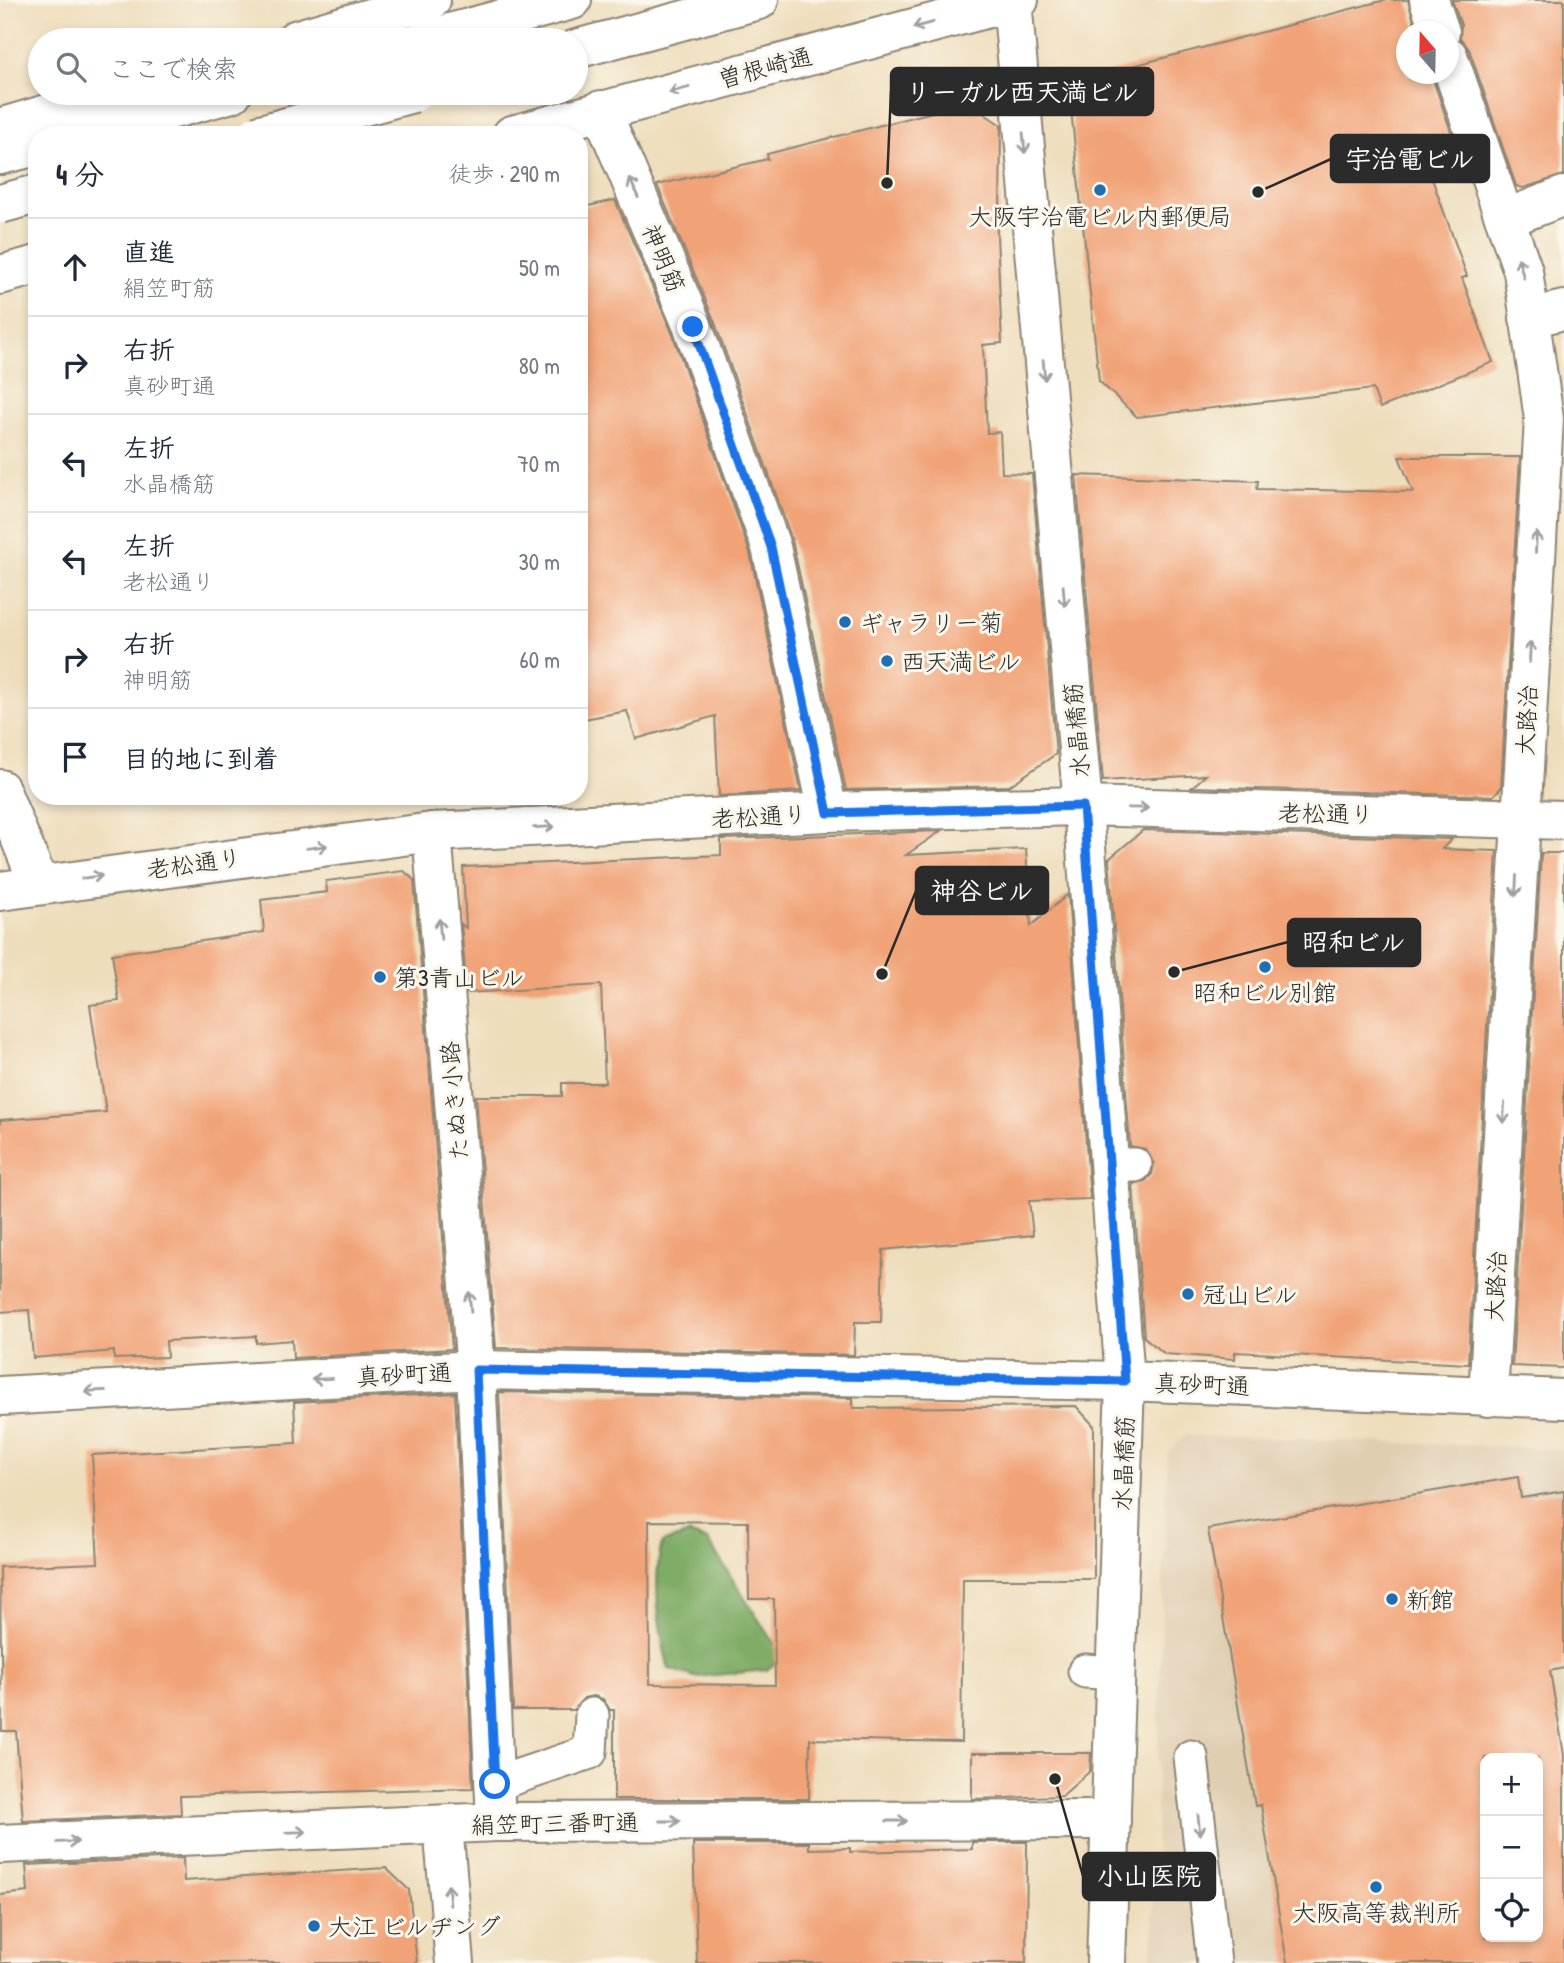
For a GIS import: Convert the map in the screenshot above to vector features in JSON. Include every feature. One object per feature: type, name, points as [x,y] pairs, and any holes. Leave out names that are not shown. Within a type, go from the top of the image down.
[{"type":"main road","points":[[336,28],[431,0]]},
{"type":"main road","points":[[468,28],[572,0]]},
{"type":"main road","points":[[588,46],[759,0]]},
{"type":"main road","points":[[1429,0],[1436,21]]},
{"type":"main road","name":"曽根崎通","points":[[544,126],[1014,1]]},
{"type":"main road","name":"水晶橋筋","points":[[1014,1],[1083,806],[1122,1165],[1125,1381],[1101,1672],[1111,1820],[1106,1963]]},
{"type":"main road","name":"大路治","points":[[1458,84],[1523,271],[1547,314],[1544,419],[1489,1397]]},
{"type":"main road","points":[[0,128],[78,105]]},
{"type":"main road","points":[[112,126],[188,105]]},
{"type":"main road","points":[[291,126],[369,105]]},
{"type":"main road","name":"神明筋","points":[[601,110],[693,327],[771,547],[828,813]]},
{"type":"main road","points":[[0,155],[28,148]]},
{"type":"main road","points":[[0,204],[28,196]]},
{"type":"main road","points":[[1505,219],[1564,196]]},
{"type":"main road","points":[[0,275],[28,267]]},
{"type":"main road","points":[[0,789],[40,884]]},
{"type":"main road","name":"老松通り","points":[[0,891],[432,832],[828,813],[1083,806],[1564,820]]},
{"type":"main road","name":"たぬき小路","points":[[432,832],[476,1370],[496,1822]]},
{"type":"main road","name":"真砂町通","points":[[0,1396],[476,1370],[1125,1381],[1564,1399]]},
{"type":"main road","name":"絹笠町三番町通","points":[[0,1844],[496,1822],[1111,1820]]},
{"type":"main road","points":[[443,1826],[455,1963]]},
{"type":"lane","points":[[495,1784],[590,1752],[592,1715]]},
{"type":"lane","points":[[1191,1757],[1214,1963]]},
{"type":"shaded area","points":[[1186,1435],[1564,1449],[1564,1963],[1152,1963],[1167,1454]]},
{"type":"green space","points":[[689,1534],[708,1541],[782,1656],[767,1670],[695,1677],[669,1669],[658,1606],[659,1557],[662,1543]]},
{"type":"building","points":[[1385,0],[1408,0],[1414,21],[1396,21],[1396,84],[1434,84],[1462,163],[1420,145],[1467,276],[1462,278],[1493,362],[1380,408],[1373,389],[1137,417],[1099,381],[1071,109],[1098,75]]},
{"type":"building","points":[[1452,0],[1564,0],[1564,175],[1523,188],[1516,186],[1469,49],[1460,38],[1461,25]]},
{"type":"building","points":[[968,103],[1001,125],[1000,212],[996,213],[1002,343],[983,345],[987,433],[1000,432],[1002,473],[1032,474],[1056,754],[1009,786],[846,790],[792,540],[714,320],[657,185],[768,159],[767,154]]},
{"type":"building","points":[[615,200],[673,335],[750,553],[801,791],[719,796],[715,716],[636,739],[627,711],[588,718],[588,206]]},
{"type":"building","points":[[1399,457],[1520,457],[1501,788],[1493,796],[1192,787],[1206,775],[1103,781],[1076,475],[1258,481],[1257,489],[1413,492]]},
{"type":"building","points":[[1143,830],[1452,839],[1442,849],[1497,851],[1468,1364],[1235,1352],[1235,1359],[1165,1354],[1144,1337],[1133,1184],[1145,1181],[1152,1174],[1154,1164],[1145,1149],[1130,1146],[1109,859]]},
{"type":"building","points":[[941,831],[906,855],[1026,849],[1031,926],[1068,894],[1090,1199],[1029,1201],[1033,1235],[883,1250],[881,1322],[855,1322],[854,1355],[496,1348],[476,1096],[562,1096],[562,1083],[605,1083],[601,985],[467,993],[461,924],[466,928],[463,867],[721,855],[721,839]]},
{"type":"building","points":[[1541,853],[1564,853],[1564,1368],[1512,1366]]},
{"type":"building","points":[[404,871],[414,880],[452,1349],[293,1358],[292,1340],[256,1343],[256,1336],[166,1341],[167,1357],[114,1359],[114,1351],[33,1358],[29,1310],[0,1312],[0,1120],[106,1112],[90,1005],[119,1001],[112,954],[264,932],[261,900],[327,892],[326,881]]},
{"type":"building","points":[[499,1392],[853,1398],[853,1408],[1076,1406],[1094,1426],[1094,1579],[963,1579],[961,1742],[810,1739],[809,1799],[614,1799],[614,1710],[610,1710],[603,1699],[594,1696],[584,1698],[574,1710],[513,1710]],"holes":[[[649,1521],[748,1522],[749,1599],[774,1599],[775,1685],[650,1684]]]},
{"type":"building","points":[[455,1393],[473,1788],[180,1796],[181,1814],[23,1821],[16,1731],[2,1731],[0,1567],[98,1563],[92,1455],[296,1443],[294,1402]]},
{"type":"building","name":"新館","points":[[1518,1477],[1521,1498],[1564,1491],[1564,1668],[1550,1671],[1564,1755],[1564,1963],[1287,1963],[1261,1805],[1255,1806],[1208,1529]]},
{"type":"building","points":[[972,1753],[1091,1753],[1090,1771],[1062,1796],[972,1799]]},
{"type":"building","points":[[972,1842],[1027,1842],[1026,1963],[697,1963],[693,1843],[809,1843],[809,1849],[850,1848],[850,1852],[972,1849]]},
{"type":"building","points":[[183,1858],[184,1881],[386,1868],[409,1890],[417,1963],[0,1963],[0,1895],[28,1892],[26,1865]]},
{"type":"place","name":"リーガル西天満ビル","points":[[887,183]]},
{"type":"place","name":"大阪宇治電ビル内郵便局","points":[[1100,190]]},
{"type":"place","name":"宇治電ビル","points":[[1258,192]]},
{"type":"place","name":"ギャラリー菊","points":[[845,622]]},
{"type":"place","name":"西天満ビル","points":[[887,661]]},
{"type":"place","name":"昭和ビル別館","points":[[1265,967]]},
{"type":"place","name":"昭和ビル","points":[[1174,972]]},
{"type":"place","name":"神谷ビル","points":[[882,974]]},
{"type":"place","name":"第3青山ビル","points":[[380,977]]},
{"type":"place","name":"冠山ビル","points":[[1188,1294]]},
{"type":"place","name":"新館","points":[[1392,1599]]},
{"type":"place","name":"小山医院","points":[[1055,1779]]},
{"type":"place","name":"大阪高等裁判所","points":[[1376,1887]]},
{"type":"place","name":"大江 ビルヂング","points":[[314,1926]]},
{"type":"route","points":[[495,1784],[476,1370],[1125,1381],[1083,806],[828,813],[771,547],[693,327]]}]
